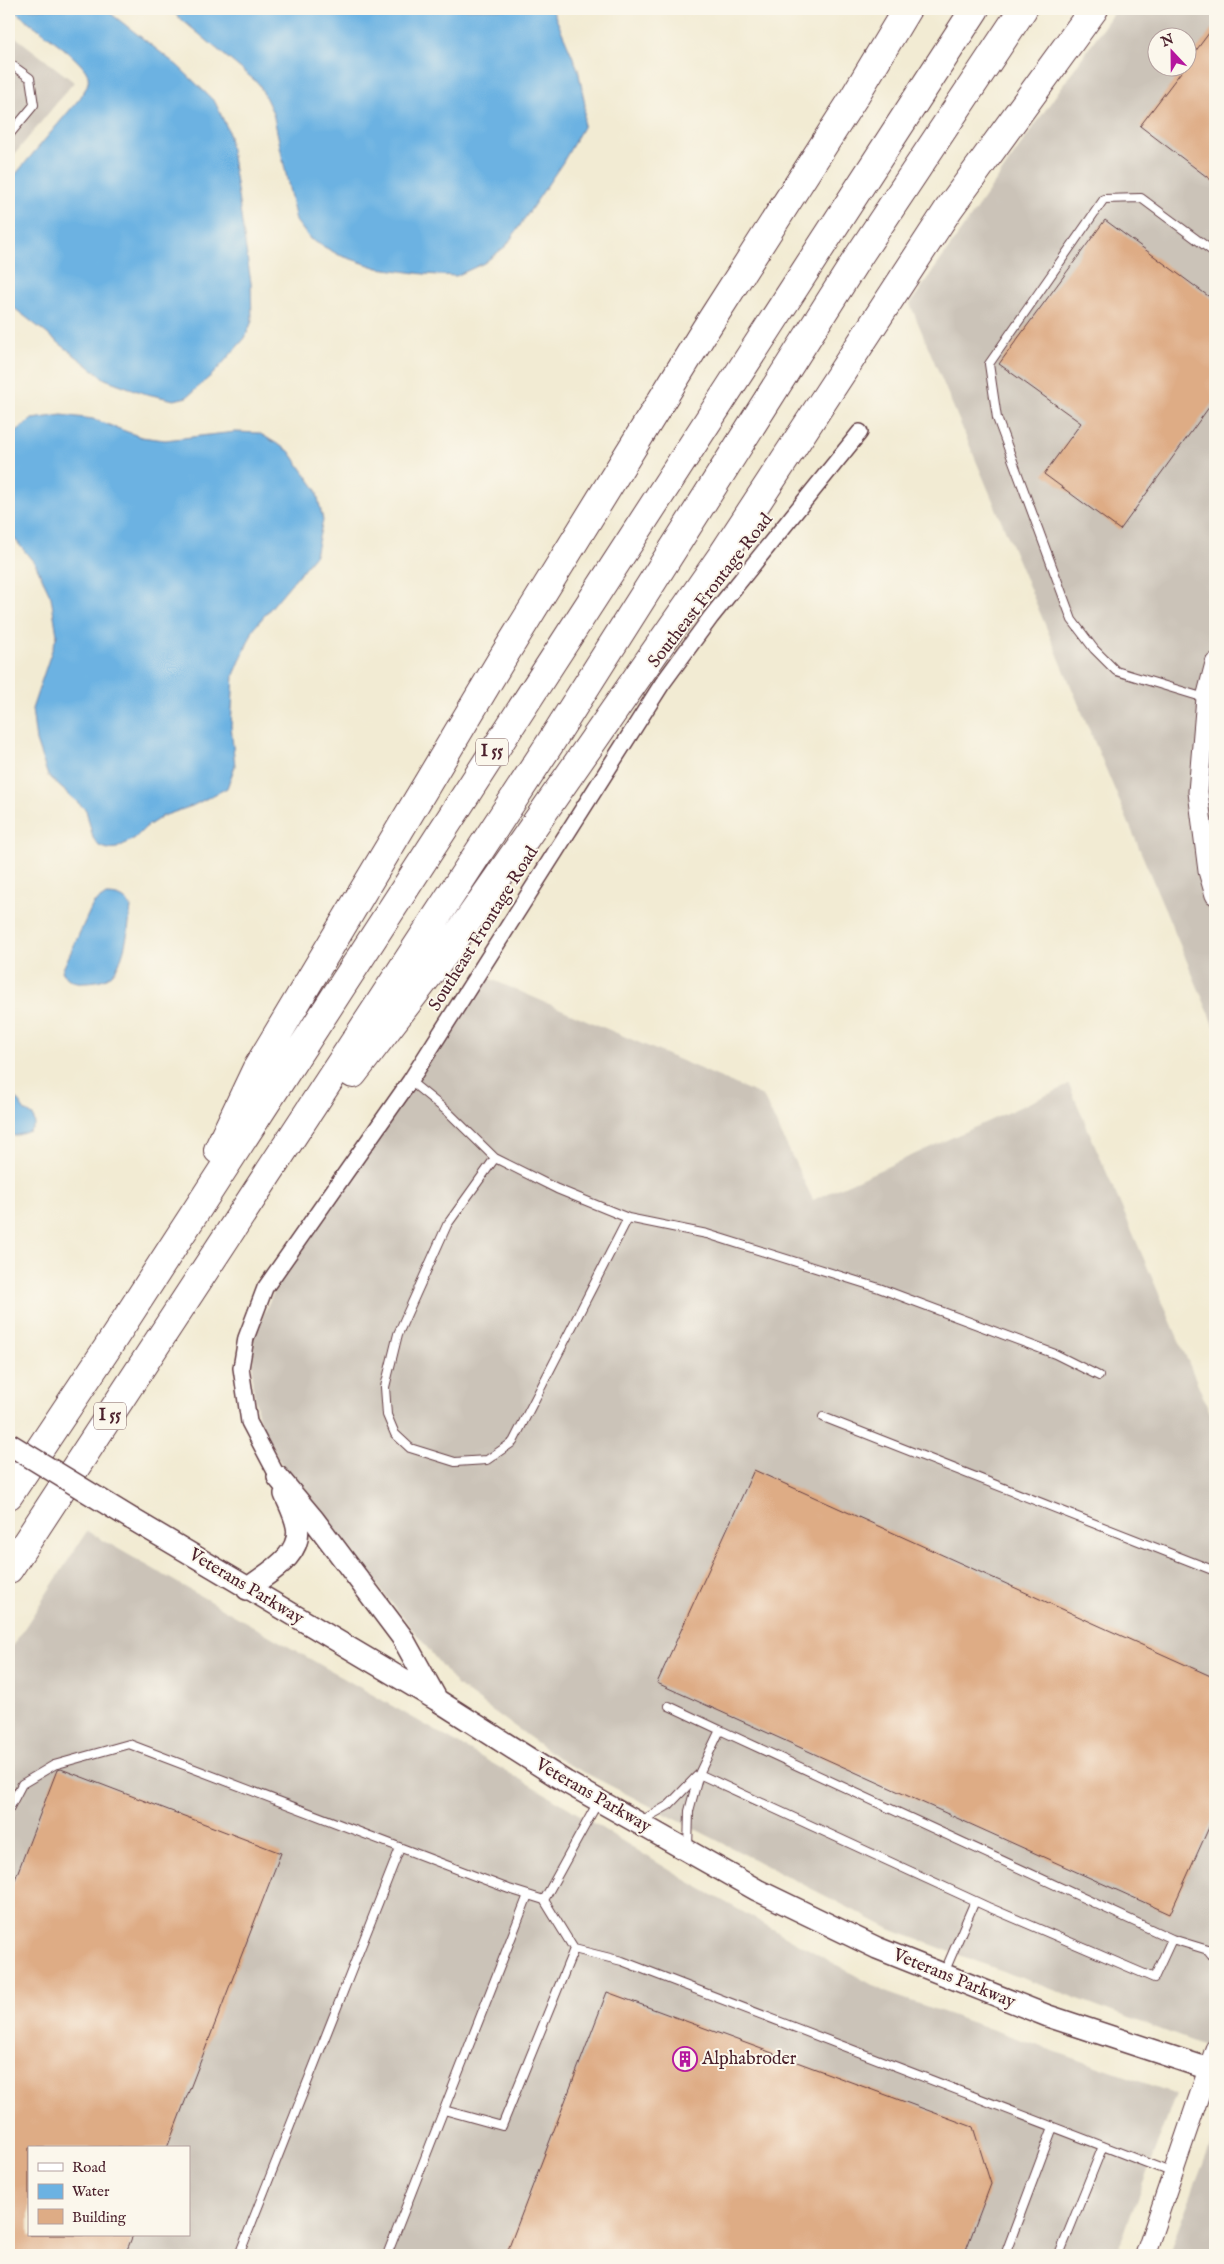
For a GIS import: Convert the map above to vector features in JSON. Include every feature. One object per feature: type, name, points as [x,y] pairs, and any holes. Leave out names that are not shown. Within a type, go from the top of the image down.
[{"type":"highway","points":[[174,1244],[256,1070],[500,662],[705,330],[853,99],[907,9]]},
{"type":"highway","name":"I 55","points":[[9,1495],[174,1244],[975,9]]},
{"type":"highway","name":"I 55","points":[[9,1568],[543,754],[855,262],[1023,9]]},
{"type":"highway","points":[[210,1263],[444,954],[723,554],[948,210],[1094,9]]},
{"type":"main road","name":"Veterans Parkway","points":[[9,1444],[247,1589],[437,1700],[599,1800],[758,1890],[877,1948],[1048,2016],[1212,2070]]},
{"type":"main road","points":[[247,1589],[290,1555],[295,1546],[297,1526],[278,1477]]},
{"type":"main road","points":[[278,1477],[314,1520],[402,1637],[437,1700]]},
{"type":"street","name":"Southeast Frontage Road","points":[[278,1477],[249,1422],[241,1368],[246,1338],[265,1288],[410,1081],[662,684],[711,617],[860,432]]},
{"type":"street","points":[[1215,663],[1198,792],[1208,871],[1215,894]]},
{"type":"street","points":[[1145,2255],[1173,2173],[1212,2070],[1215,2049]]},
{"type":"lane","points":[[9,62],[30,78],[34,104],[9,135]]},
{"type":"lane","points":[[1211,698],[1116,671],[1094,649],[1072,620],[997,418],[989,364],[1104,199],[1141,198],[1215,253]]},
{"type":"lane","points":[[410,1081],[448,1112],[495,1158],[557,1190],[628,1218],[707,1234],[880,1288],[1055,1354],[1099,1376]]},
{"type":"lane","points":[[495,1158],[447,1225],[398,1334],[385,1387],[387,1415],[395,1434],[410,1448],[455,1462],[479,1461],[487,1460],[513,1442],[628,1218]]},
{"type":"lane","points":[[823,1417],[1215,1572]]},
{"type":"lane","points":[[669,1706],[1172,1939],[1211,1950],[1215,1958]]},
{"type":"lane","points":[[688,1851],[689,1812],[699,1774],[720,1730]]},
{"type":"lane","points":[[9,1809],[22,1784],[54,1765],[129,1744],[400,1848],[544,1900],[574,1949],[622,1961],[1173,2173]]},
{"type":"lane","points":[[638,1822],[670,1805],[699,1774]]},
{"type":"lane","points":[[699,1774],[975,1901],[1154,1978],[1172,1939]]},
{"type":"lane","points":[[544,1900],[599,1800]]},
{"type":"lane","points":[[239,2255],[400,1848]]},
{"type":"lane","points":[[387,2255],[528,1895]]},
{"type":"lane","points":[[944,1974],[975,1901]]},
{"type":"lane","points":[[444,2110],[502,2126],[574,1949]]},
{"type":"lane","points":[[1006,2255],[1053,2127]]},
{"type":"lane","points":[[1059,2255],[1103,2146]]},
{"type":"shaded area","points":[[1116,9],[1215,9],[1215,1028],[910,304]]},
{"type":"shaded area","points":[[9,32],[74,82],[9,161]]},
{"type":"shaded area","points":[[484,976],[763,1096],[813,1200],[1069,1085],[1215,1424],[1215,2011],[1205,2046],[892,1930],[564,1762],[457,1685],[285,1470],[261,1430],[252,1383],[254,1335],[280,1278]]},
{"type":"shaded area","points":[[87,1531],[546,1794],[684,1879],[885,1992],[1176,2094],[1116,2255],[9,2255],[9,1652]]},
{"type":"shaded area","points":[[1215,2133],[1215,2255],[1168,2255]]},
{"type":"water","points":[[12,9],[105,9],[178,66],[215,102],[228,130],[251,283],[252,321],[245,338],[214,373],[187,397],[174,400],[143,393],[105,379],[9,304],[9,182],[80,98],[87,86],[88,80],[87,73],[74,57]]},
{"type":"water","points":[[169,9],[552,9],[578,69],[585,105],[583,127],[563,162],[506,246],[484,263],[456,276],[378,268],[339,255],[310,239],[296,221],[273,113],[259,84]]},
{"type":"water","points":[[62,415],[93,419],[141,437],[165,440],[235,432],[259,433],[289,451],[316,489],[323,520],[315,555],[254,628],[234,675],[231,726],[235,766],[227,788],[192,806],[163,816],[146,827],[135,838],[117,848],[108,849],[99,846],[93,838],[86,810],[48,776],[36,741],[32,709],[57,635],[51,597],[36,565],[9,532],[9,437],[32,419]]},
{"type":"water","points":[[106,895],[120,897],[131,907],[122,956],[113,973],[107,978],[90,982],[71,980],[62,971],[93,904]]},
{"type":"water","points":[[16,1098],[25,1111],[33,1116],[35,1124],[30,1131],[15,1136],[9,1134],[9,1106]]},
{"type":"building","points":[[1215,25],[1215,183],[1140,126],[1176,78],[1196,78],[1196,51]]},
{"type":"building","points":[[1105,220],[1215,301],[1215,399],[1120,530],[1044,474],[1081,423],[999,364]]},
{"type":"building","points":[[754,1470],[1215,1678],[1215,1814],[1170,1914],[657,1683]]},
{"type":"building","points":[[61,1769],[281,1853],[168,2146],[28,2146],[28,2236],[133,2236],[125,2255],[9,2255],[9,1895],[57,1770]]},
{"type":"building","name":"Alphabroder","points":[[607,1992],[973,2127],[991,2184],[964,2255],[506,2255]]},
{"type":"place","name":"Alphabroder","points":[[685,2059]]}]
